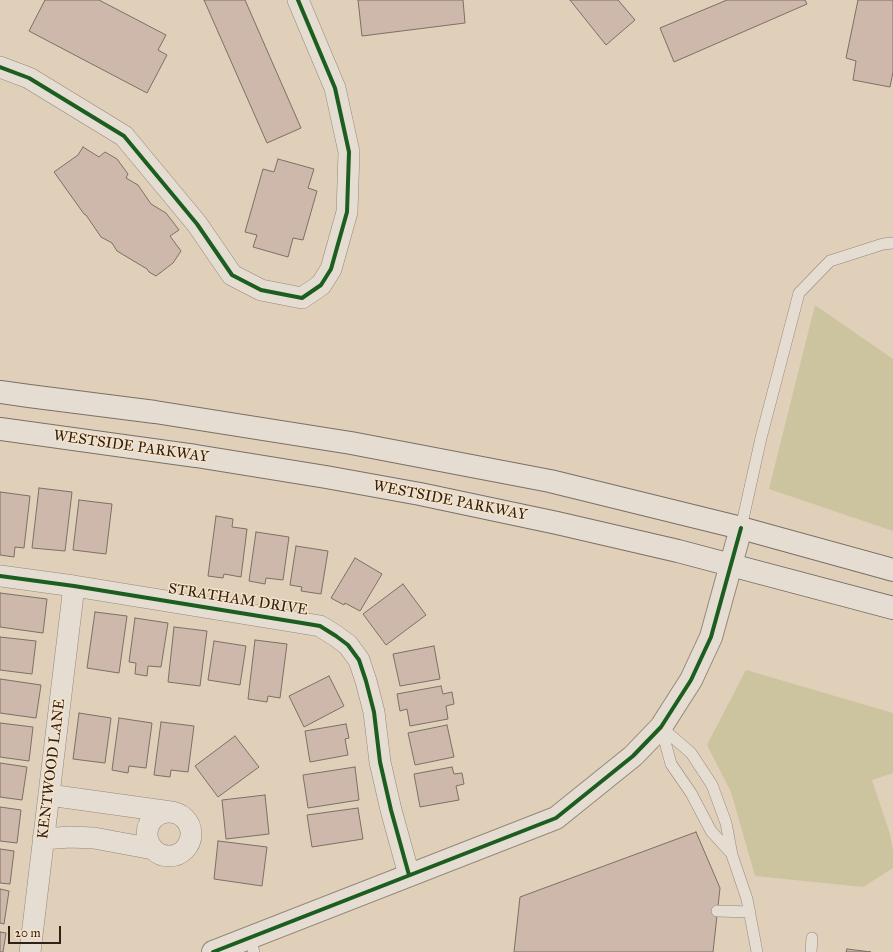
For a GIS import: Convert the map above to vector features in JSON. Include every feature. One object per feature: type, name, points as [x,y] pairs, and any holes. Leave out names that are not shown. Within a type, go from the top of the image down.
[{"type":"main road","points":[[0,392],[154,412],[351,443],[550,481],[741,528],[893,570]]},
{"type":"main road","name":"WESTSIDE PARKWAY","points":[[0,429],[196,456],[428,496],[557,523],[670,550],[893,608]]},
{"type":"main road","points":[[214,952],[252,945],[410,875],[556,818],[633,756],[662,727],[691,680],[710,637],[741,528]]},
{"type":"street","points":[[0,67],[29,78],[124,136],[197,224],[232,275],[262,290],[302,298],[321,285],[331,269],[347,212],[349,152],[335,88],[298,0]]},
{"type":"street","name":"STRATHAM DRIVE","points":[[0,576],[74,586],[277,618],[320,626],[336,636],[348,645],[359,660],[366,681],[374,712],[380,762],[391,810],[410,875]]},
{"type":"street","name":"KENTWOOD LANE","points":[[30,952],[74,586]]},
{"type":"street","points":[[43,838],[94,838],[153,849],[162,855],[173,856],[182,852],[189,844],[191,834],[188,823],[181,816],[171,812],[48,795]]},
{"type":"street","points":[[153,849],[148,840],[148,830],[152,820],[161,814],[171,812]]},
{"type":"lane","points":[[741,528],[761,438],[799,293],[830,261],[883,244],[893,243]]},
{"type":"lane","points":[[662,727],[671,764],[691,793],[711,831],[732,855]]},
{"type":"lane","points":[[662,727],[692,753],[712,785],[726,823],[732,855],[747,899],[757,952]]},
{"type":"lane","points":[[717,911],[750,912]]},
{"type":"lane","points":[[811,952],[812,938]]},
{"type":"shaded area","points":[[815,305],[893,359],[893,531],[769,489]]},
{"type":"shaded area","points":[[746,670],[893,713],[893,773],[872,780],[890,834],[893,850],[893,868],[863,887],[755,876],[731,792],[707,745]]},
{"type":"building","points":[[45,0],[99,0],[166,35],[158,50],[167,55],[147,93],[29,31]]},
{"type":"building","points":[[204,0],[245,0],[301,128],[267,143]]},
{"type":"building","points":[[358,0],[463,0],[465,23],[362,36]]},
{"type":"building","points":[[570,0],[618,0],[635,20],[606,45]]},
{"type":"building","points":[[727,0],[805,0],[807,4],[674,62],[660,28]]},
{"type":"building","points":[[858,0],[893,0],[893,72],[890,87],[853,80],[856,61],[846,58]]},
{"type":"building","points":[[83,147],[99,157],[105,152],[117,159],[128,174],[126,178],[138,185],[151,204],[166,213],[179,230],[170,236],[181,251],[173,263],[156,276],[117,251],[112,243],[101,237],[54,172],[78,155]]},
{"type":"building","points":[[278,159],[314,169],[308,188],[317,191],[303,240],[293,238],[288,257],[253,247],[257,235],[245,232],[263,169],[274,172]]},
{"type":"building","points":[[39,488],[72,492],[65,551],[32,548]]},
{"type":"building","points":[[0,492],[30,496],[24,548],[15,547],[14,557],[0,555]]},
{"type":"building","points":[[79,500],[112,504],[106,554],[73,550]]},
{"type":"building","points":[[216,516],[233,519],[232,527],[247,529],[241,577],[224,574],[223,578],[208,576]]},
{"type":"building","points":[[256,532],[289,537],[283,580],[266,578],[265,584],[249,581]]},
{"type":"building","points":[[296,546],[328,551],[321,594],[301,591],[302,587],[290,585]]},
{"type":"building","points":[[355,558],[382,574],[360,611],[331,598]]},
{"type":"building","points":[[403,584],[426,615],[386,645],[363,614]]},
{"type":"building","points":[[0,593],[47,599],[43,633],[0,627]]},
{"type":"building","points":[[95,612],[127,616],[119,673],[87,668]]},
{"type":"building","points":[[135,618],[168,623],[161,667],[148,666],[147,676],[135,674],[136,663],[129,662]]},
{"type":"building","points":[[174,627],[207,631],[200,686],[168,682]]},
{"type":"building","points":[[0,637],[36,641],[32,674],[0,670]]},
{"type":"building","points":[[255,640],[287,644],[280,698],[268,696],[267,702],[248,699]]},
{"type":"building","points":[[214,641],[246,646],[240,685],[208,680]]},
{"type":"building","points":[[434,646],[440,679],[400,686],[393,654]]},
{"type":"building","points":[[329,676],[344,706],[304,727],[289,696]]},
{"type":"building","points":[[0,679],[41,685],[36,718],[0,713]]},
{"type":"building","points":[[441,686],[443,694],[452,692],[454,704],[446,706],[448,719],[410,726],[407,709],[400,711],[397,694]]},
{"type":"building","points":[[79,713],[111,718],[105,763],[73,759]]},
{"type":"building","points":[[119,718],[152,723],[146,768],[129,766],[128,773],[112,770]]},
{"type":"building","points":[[161,722],[194,726],[188,772],[171,770],[170,777],[154,775]]},
{"type":"building","points":[[0,723],[33,727],[29,761],[0,757]]},
{"type":"building","points":[[346,724],[349,738],[345,739],[348,755],[310,762],[305,731]]},
{"type":"building","points":[[447,725],[454,757],[415,765],[408,733]]},
{"type":"building","points":[[235,736],[259,767],[218,797],[195,766]]},
{"type":"building","points":[[0,763],[27,767],[22,800],[0,797]]},
{"type":"building","points":[[355,767],[359,800],[308,808],[303,775]]},
{"type":"building","points":[[452,767],[454,774],[462,773],[464,784],[456,786],[459,800],[420,807],[414,774]]},
{"type":"building","points":[[265,795],[269,834],[226,839],[222,800]]},
{"type":"building","points":[[0,807],[21,810],[17,843],[0,841]]},
{"type":"building","points":[[358,808],[363,839],[312,847],[307,815]]},
{"type":"building","points":[[696,832],[720,888],[713,952],[514,952],[520,897]]},
{"type":"building","points":[[218,841],[267,847],[262,886],[214,879]]},
{"type":"building","points":[[0,849],[14,851],[10,884],[0,883]]},
{"type":"building","points":[[0,889],[9,891],[4,924],[0,923]]},
{"type":"building","points":[[0,932],[6,933],[3,952],[0,952]]},
{"type":"building","points":[[847,949],[871,952],[846,952]]},
{"type":"cycle path","points":[[0,67],[29,78],[124,136],[197,224],[232,275],[261,290],[302,298],[321,285],[331,269],[347,212],[349,152],[335,88],[298,0]]},
{"type":"cycle path","points":[[213,952],[556,818],[633,756],[661,727],[691,680],[711,637],[741,528]]},
{"type":"cycle path","points":[[0,576],[74,586],[320,626],[336,636],[348,645],[359,660],[366,681],[374,712],[380,762],[391,810],[409,875]]}]
